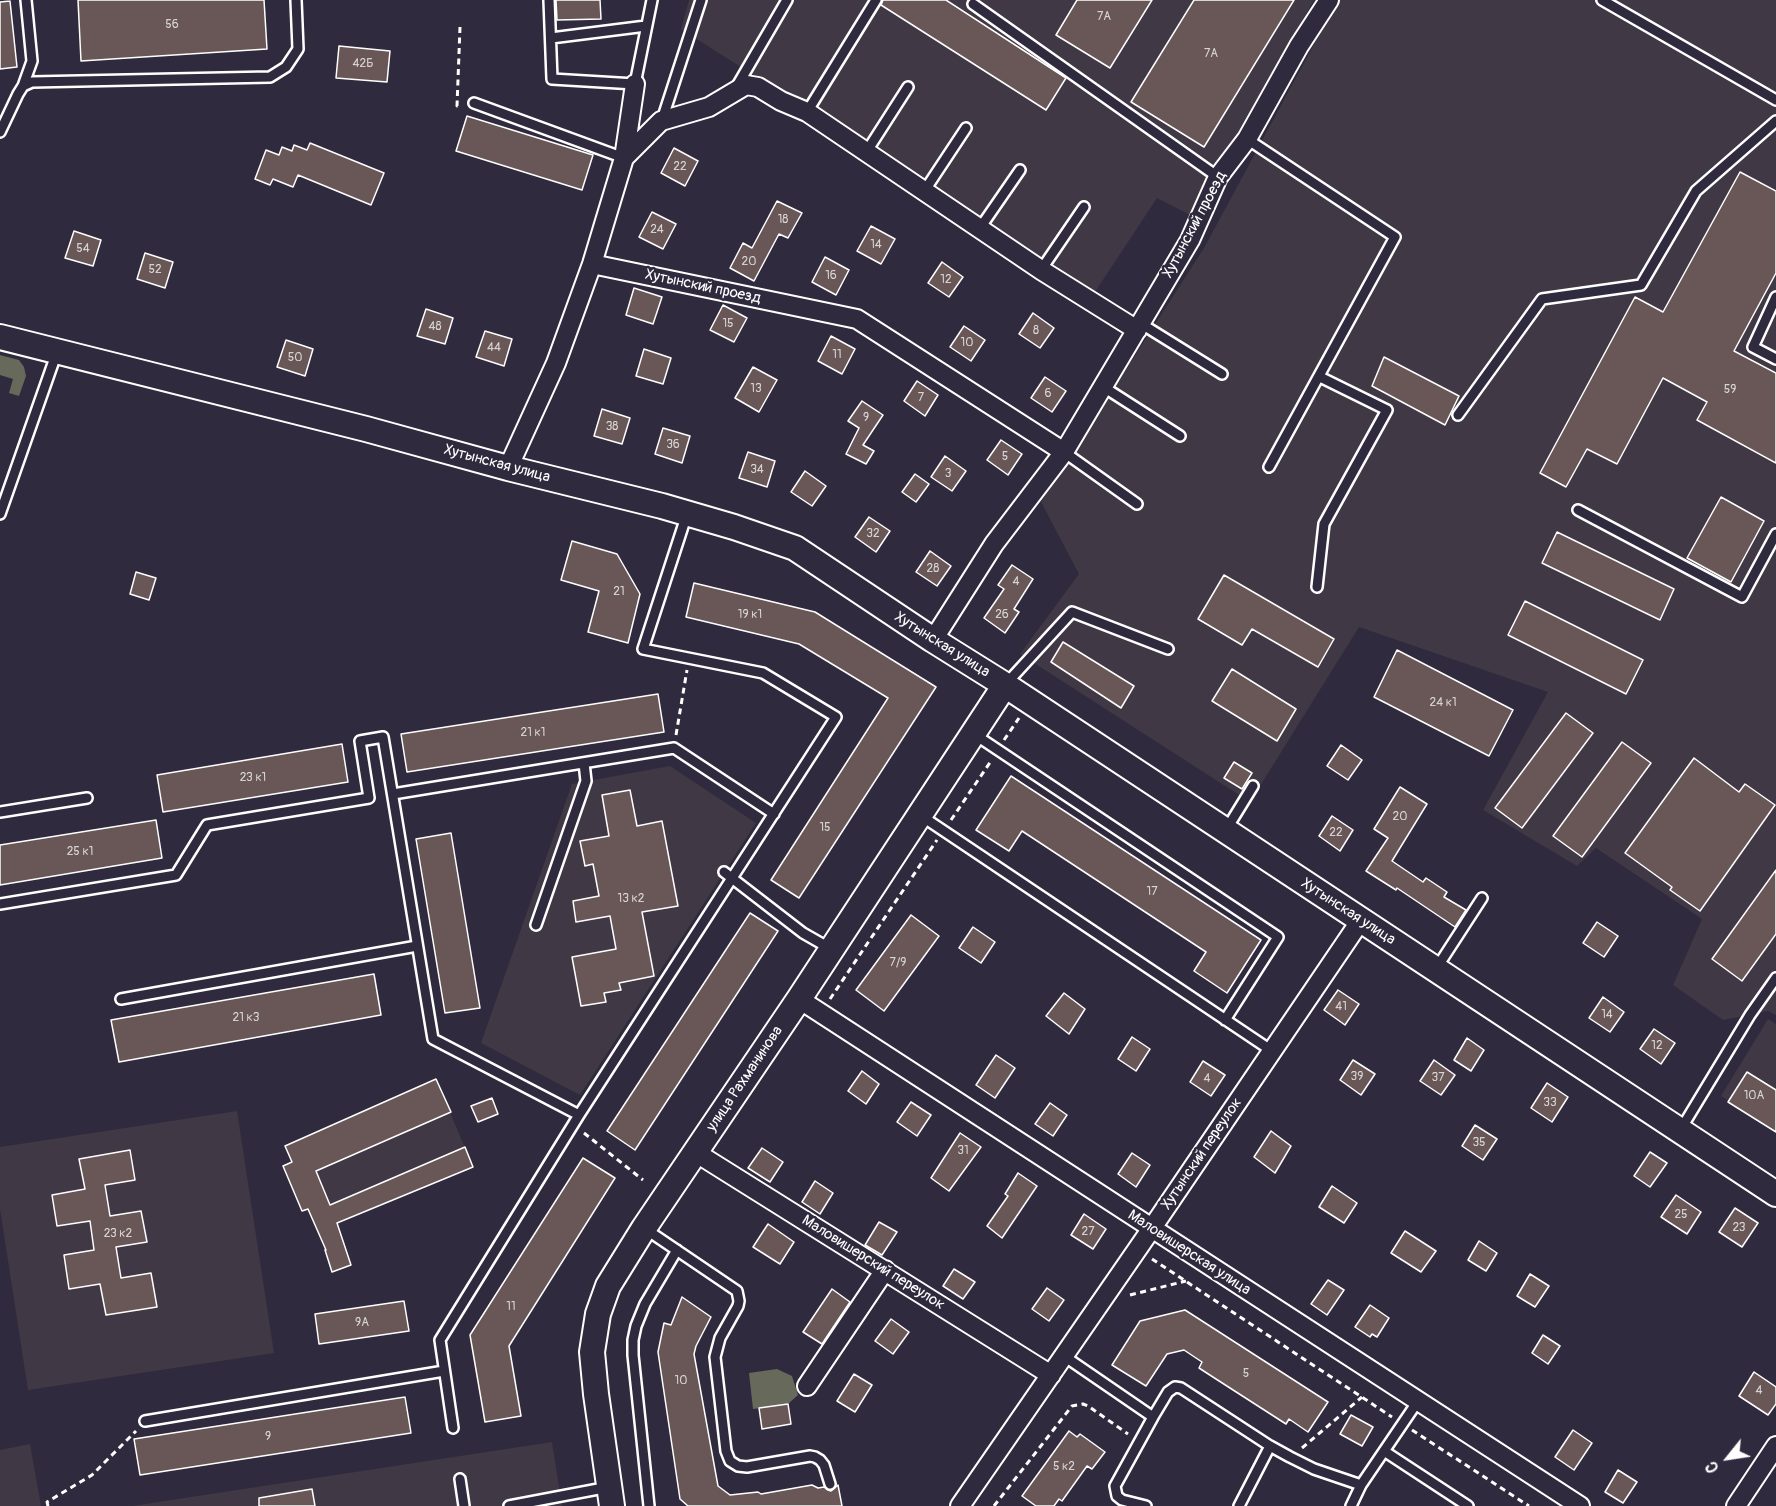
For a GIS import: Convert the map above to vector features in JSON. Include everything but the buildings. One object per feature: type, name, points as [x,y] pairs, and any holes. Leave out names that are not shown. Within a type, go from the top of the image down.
[{"type":"street","name":"Хутынский проезд","points":[[933,640],[994,544],[1064,452],[1190,240],[1218,177],[1247,139],[1299,46],[1329,0]]},
{"type":"street","points":[[508,468],[556,363],[592,264],[624,158],[635,84]]},
{"type":"street","points":[[624,158],[662,121],[709,107],[746,85],[758,87],[781,101],[807,112],[1041,270],[1138,326]]},
{"type":"street","name":"Хутынский проезд","points":[[592,264],[857,319],[1064,452]]},
{"type":"street","name":"Хутынская улица","points":[[0,337],[688,513],[795,548],[1776,1194]]},
{"type":"street","name":"улица Рахманинова","points":[[611,1497],[593,1372],[594,1332],[602,1299],[608,1286],[644,1228],[799,999],[1005,685]]},
{"type":"street","name":"Хутынский переулок","points":[[960,1506],[1361,920]]},
{"type":"street","name":"Маловишерская улица","points":[[799,999],[1418,1401],[1571,1504]]},
{"type":"street","name":"Маловишерский переулок","points":[[695,1152],[1051,1375]]},
{"type":"street","points":[[807,1386],[885,1270]]},
{"type":"street","points":[[1736,1506],[1776,1446]]},
{"type":"lane","points":[[0,132],[23,86],[32,61],[26,0]]},
{"type":"lane","points":[[23,86],[32,82],[270,77],[286,67],[298,50],[296,0]]},
{"type":"lane","points":[[549,0],[552,79],[635,84],[652,0]]},
{"type":"lane","points":[[662,121],[701,0]]},
{"type":"lane","points":[[733,94],[786,0]]},
{"type":"lane","points":[[807,112],[876,0]]},
{"type":"lane","points":[[1602,0],[1776,100]]},
{"type":"lane","points":[[973,4],[1218,177]]},
{"type":"lane","points":[[550,38],[646,26]]},
{"type":"lane","points":[[867,151],[908,87]]},
{"type":"lane","points":[[474,102],[624,158]]},
{"type":"lane","points":[[1458,415],[1542,299],[1641,285],[1696,191],[1776,121]]},
{"type":"lane","points":[[925,190],[966,128]]},
{"type":"lane","points":[[1247,139],[1395,237],[1269,466]]},
{"type":"lane","points":[[980,228],[1020,170]]},
{"type":"lane","points":[[1041,270],[1084,207]]},
{"type":"lane","points":[[1776,297],[1753,347],[1776,359]]},
{"type":"lane","points":[[1138,326],[1222,374]]},
{"type":"lane","points":[[0,514],[57,352]]},
{"type":"lane","points":[[1317,587],[1324,524],[1387,410],[1320,376]]},
{"type":"lane","points":[[1102,386],[1180,436]]},
{"type":"lane","points":[[1064,452],[1137,504]]},
{"type":"lane","points":[[1578,510],[1742,597],[1776,534]]},
{"type":"lane","points":[[453,1428],[440,1340],[579,1115],[613,1054],[733,878],[836,717],[763,673],[643,649],[688,513]]},
{"type":"lane","points":[[1005,685],[1072,612],[1168,650]]},
{"type":"lane","points":[[974,734],[1278,937],[1226,1020]]},
{"type":"lane","points":[[0,904],[176,875],[207,825],[369,798],[360,741],[383,737],[433,1039],[579,1115]]},
{"type":"lane","points":[[393,794],[674,748],[774,814]]},
{"type":"lane","points":[[536,925],[586,782],[584,763]]},
{"type":"lane","points":[[1226,831],[1253,786]]},
{"type":"lane","points":[[0,813],[87,798]]},
{"type":"lane","points":[[920,815],[1272,1051]]},
{"type":"lane","points":[[724,872],[803,933],[831,949]]},
{"type":"lane","points":[[1436,970],[1482,898]]},
{"type":"lane","points":[[121,999],[417,946]]},
{"type":"lane","points":[[1680,1131],[1750,1015],[1776,978]]},
{"type":"lane","points":[[644,1228],[734,1287],[738,1296],[738,1306],[720,1338],[715,1357],[726,1450],[730,1461],[738,1466],[747,1467],[815,1457],[824,1465],[830,1484]]},
{"type":"lane","points":[[649,1506],[633,1340],[645,1304],[677,1250]]},
{"type":"lane","points":[[1064,1356],[1153,1417]]},
{"type":"lane","points":[[145,1421],[444,1371]]},
{"type":"lane","points":[[1146,1506],[1122,1500],[1115,1491],[1118,1481],[1168,1392],[1178,1386],[1290,1457],[1361,1485]]},
{"type":"lane","points":[[1351,1506],[1361,1485],[1418,1401]]},
{"type":"lane","points":[[1239,1506],[1270,1446]]},
{"type":"lane","points":[[1384,1451],[1467,1506]]},
{"type":"lane","points":[[460,1479],[464,1506]]},
{"type":"lane","points":[[509,1506],[611,1497]]},
{"type":"path","points":[[460,27],[457,106],[474,102]]},
{"type":"path","points":[[674,748],[688,658]]},
{"type":"path","points":[[821,1013],[1019,719]]},
{"type":"path","points":[[573,1124],[643,1180]]},
{"type":"path","points":[[1137,1249],[1529,1506]]},
{"type":"path","points":[[1130,1295],[1186,1281]]},
{"type":"path","points":[[1290,1457],[1362,1397]]},
{"type":"path","points":[[994,1506],[1072,1406],[1083,1404],[1088,1406],[1139,1442]]},
{"type":"path","points":[[48,1506],[47,1502],[92,1475],[145,1421]]},
{"type":"shaded area","points":[[689,0],[1314,0],[1192,216],[1157,198],[1095,292],[681,29]]},
{"type":"shaded area","points":[[1338,0],[1776,0],[1776,1015],[1768,1011],[1723,1020],[1673,985],[1702,919],[1596,848],[1577,866],[1483,810],[1548,692],[1359,627],[1250,802],[1020,654],[1079,574],[1041,502],[1204,248]]},
{"type":"shaded area","points":[[670,766],[756,823],[580,1095],[481,1043],[572,784]]},
{"type":"shaded area","points":[[1768,1019],[1776,1024],[1776,1131],[1721,1096]]},
{"type":"shaded area","points":[[436,1079],[473,1167],[318,1231],[308,1209],[302,1211],[283,1166],[292,1161],[285,1146]]},
{"type":"shaded area","points":[[237,1111],[274,1353],[28,1390],[0,1209],[0,1147]]},
{"type":"shaded area","points":[[552,1442],[562,1506],[132,1506]]},
{"type":"shaded area","points":[[30,1444],[41,1506],[0,1506],[0,1450]]},
{"type":"green space","points":[[0,355],[19,360],[24,367],[26,376],[19,396],[9,393],[13,379],[0,375]]},
{"type":"green space","points":[[777,1369],[792,1376],[798,1395],[788,1404],[753,1409],[749,1373]]}]
